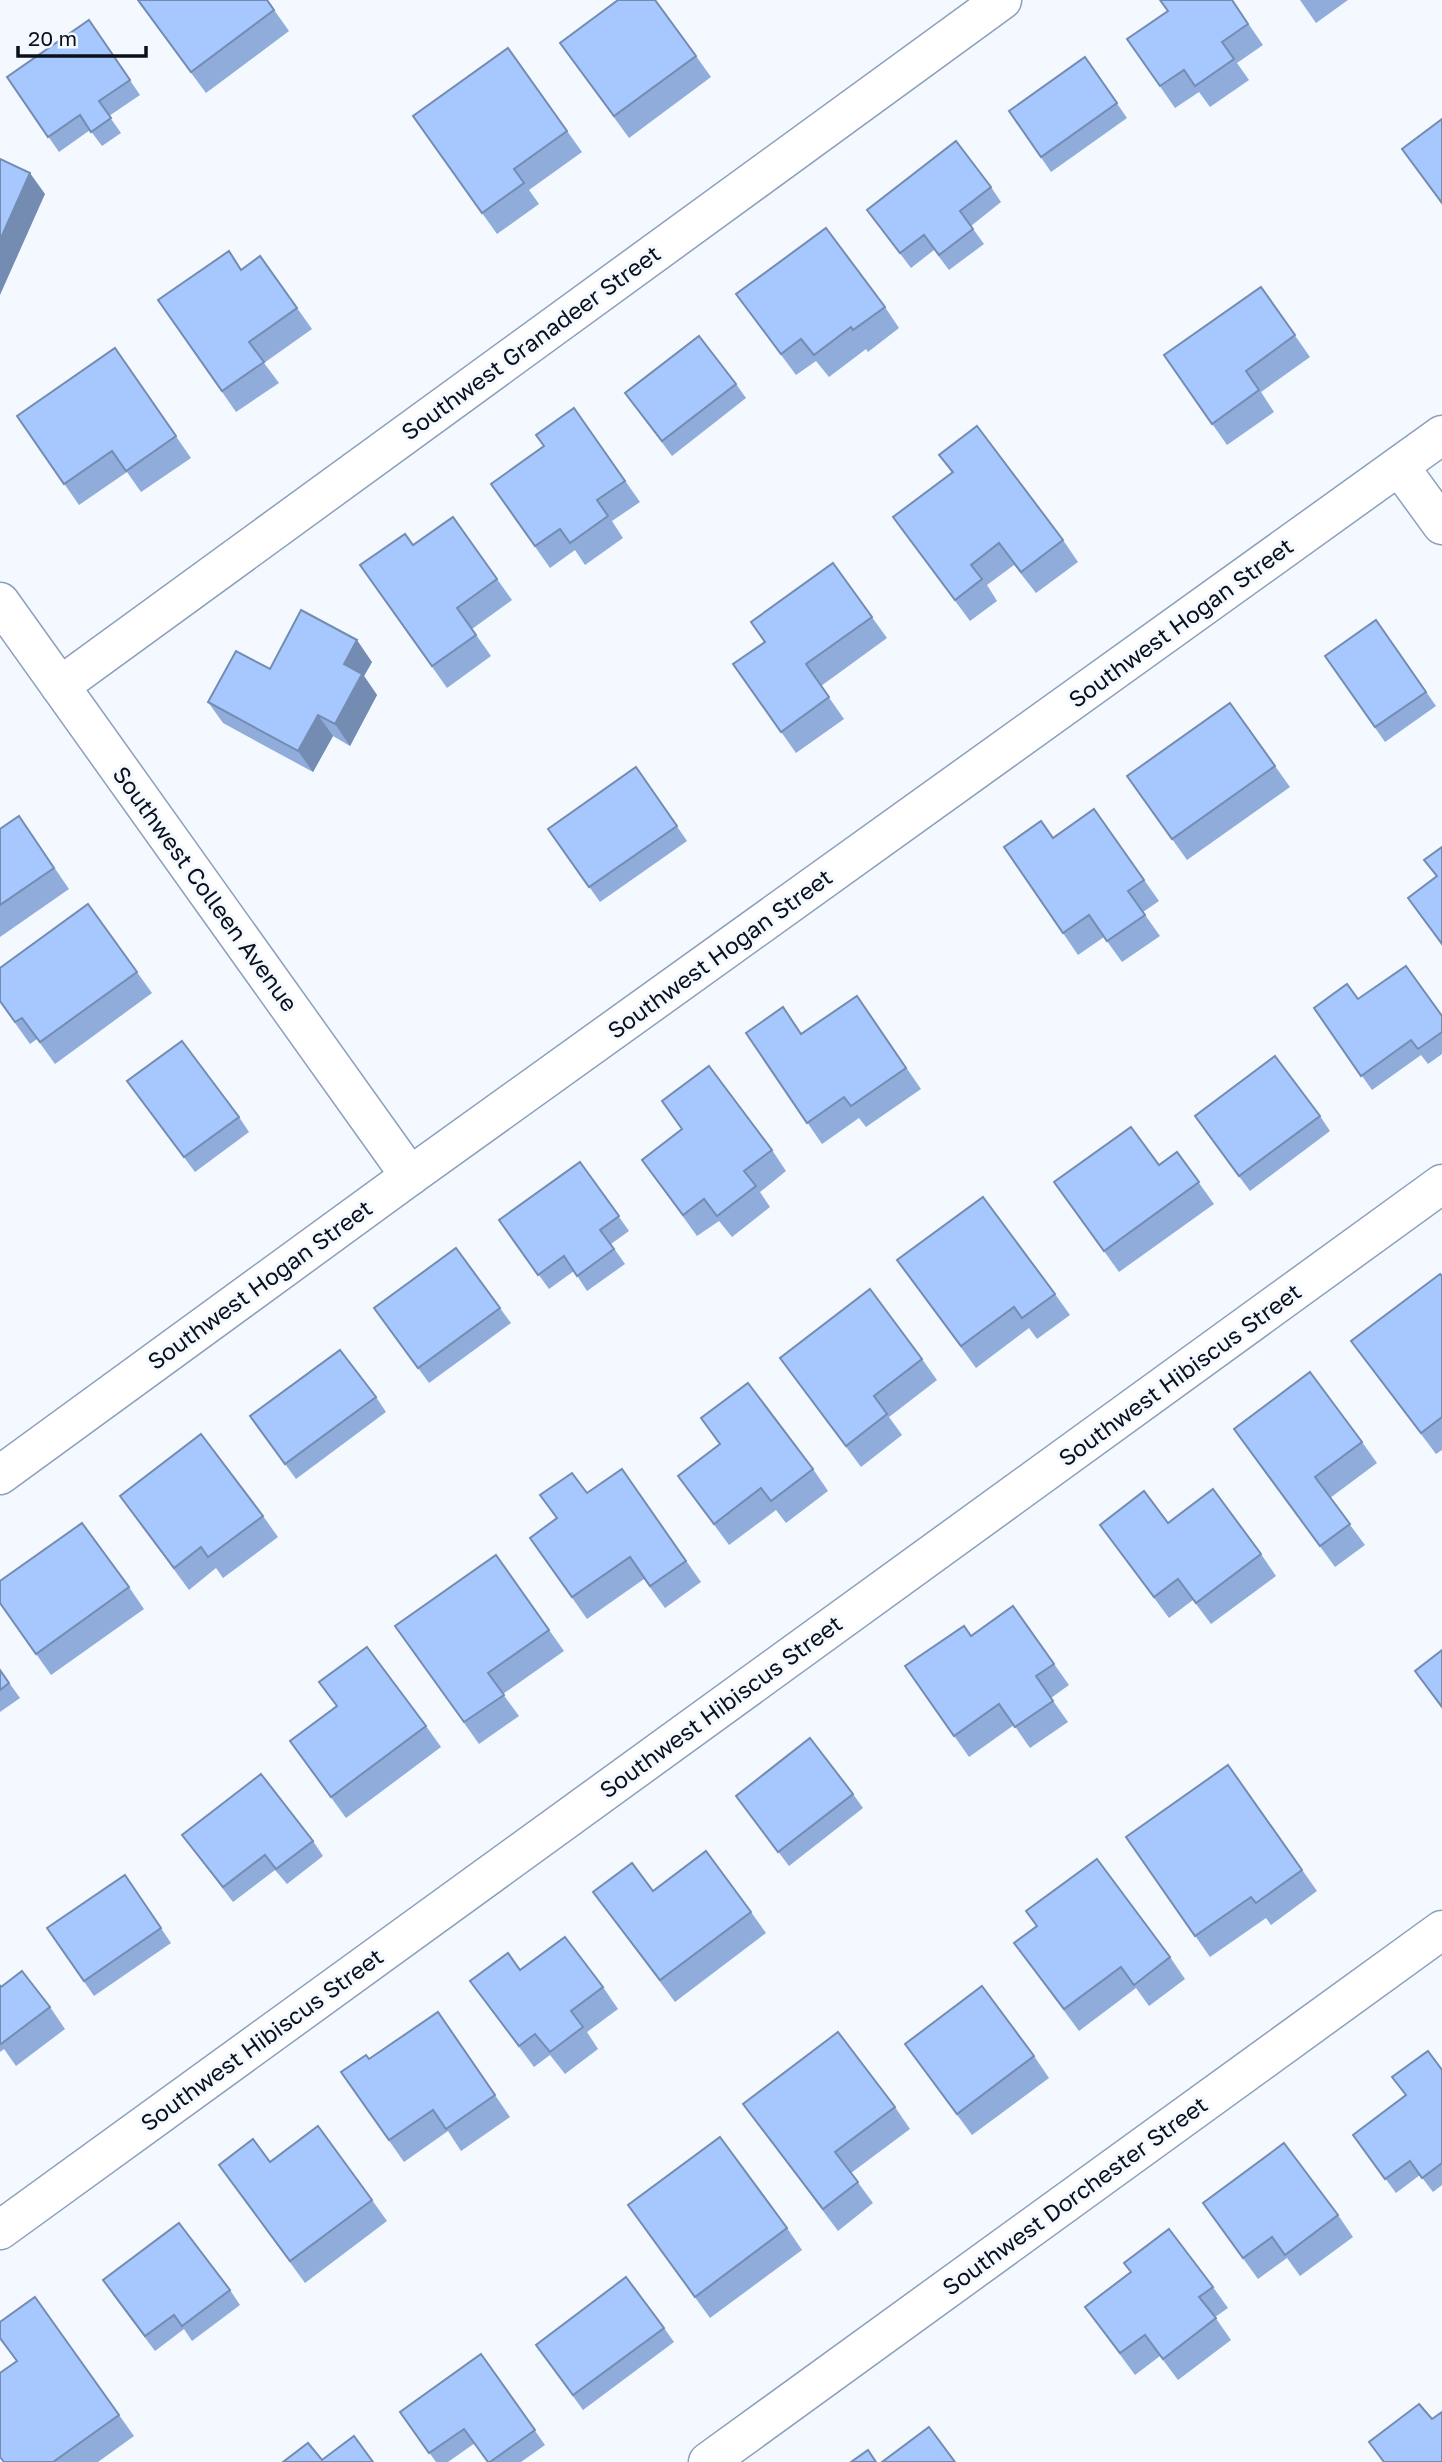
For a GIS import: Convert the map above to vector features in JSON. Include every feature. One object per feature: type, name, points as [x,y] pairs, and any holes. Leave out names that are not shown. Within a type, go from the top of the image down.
[{"type":"street","name":"Southwest Granadeer Street","points":[[60,686],[1002,0]]},
{"type":"street","name":"Southwest Hogan Street","points":[[0,1475],[410,1176],[1442,435]]},
{"type":"street","points":[[1399,466],[1442,525]]},
{"type":"street","name":"Southwest Colleen Avenue","points":[[0,602],[410,1176]]},
{"type":"street","name":"Southwest Hibiscus Street","points":[[0,2230],[1442,1184]]},
{"type":"street","name":"Southwest Dorchester Street","points":[[708,2462],[1442,1930]]},
{"type":"building","points":[[138,0],[267,0],[274,10],[191,72]]},
{"type":"building","points":[[618,0],[655,0],[696,56],[614,116],[560,43]]},
{"type":"building","points":[[1160,0],[1232,0],[1248,24],[1222,42],[1234,59],[1195,86],[1184,70],[1160,86],[1127,39],[1168,11]]},
{"type":"building","points":[[89,20],[130,80],[99,101],[111,118],[91,132],[80,115],[48,137],[7,77]]},
{"type":"building","points":[[508,48],[567,131],[514,169],[524,183],[482,213],[413,116]]},
{"type":"building","points":[[1085,57],[1117,103],[1041,157],[1009,111]]},
{"type":"building","points":[[1442,119],[1442,203],[1402,149]]},
{"type":"building","points":[[956,141],[991,187],[960,211],[973,229],[939,255],[924,235],[900,253],[867,210]]},
{"type":"building","points":[[0,159],[30,173],[0,240]]},
{"type":"building","points":[[826,228],[885,307],[853,330],[851,327],[814,355],[801,339],[781,354],[736,294]]},
{"type":"building","points":[[229,251],[241,270],[260,256],[297,308],[249,342],[264,362],[222,391],[158,300]]},
{"type":"building","points":[[1261,287],[1295,335],[1246,371],[1259,390],[1212,424],[1164,355]]},
{"type":"building","points":[[699,336],[736,384],[662,441],[625,393]]},
{"type":"building","points":[[115,348],[176,436],[126,471],[112,451],[64,484],[17,416]]},
{"type":"building","points":[[574,408],[625,481],[597,500],[608,516],[570,543],[560,529],[535,546],[491,484],[544,446],[536,435]]},
{"type":"building","points":[[977,426],[1063,540],[1021,572],[999,543],[971,565],[982,579],[955,600],[893,517],[953,472],[939,455]]},
{"type":"building","points":[[453,517],[497,579],[457,608],[476,635],[432,666],[360,565],[405,534],[413,545]]},
{"type":"building","points":[[833,563],[872,617],[806,664],[829,697],[781,732],[733,664],[765,642],[751,622]]},
{"type":"building","points":[[301,610],[357,640],[344,664],[362,674],[335,724],[318,715],[298,751],[208,702],[236,651],[270,669]]},
{"type":"building","points":[[1376,620],[1426,692],[1375,727],[1325,656]]},
{"type":"building","points":[[1230,703],[1275,766],[1172,839],[1127,776]]},
{"type":"building","points":[[636,767],[677,826],[589,887],[548,829]]},
{"type":"building","points":[[1094,809],[1144,880],[1128,891],[1145,915],[1107,941],[1089,915],[1063,933],[1004,847],[1041,821],[1053,838]]},
{"type":"building","points":[[19,816],[54,868],[0,905],[0,829]]},
{"type":"building","points":[[1442,847],[1442,944],[1408,898],[1437,876],[1424,860]]},
{"type":"building","points":[[88,904],[137,972],[40,1042],[22,1018],[15,1022],[0,1001],[0,968]]},
{"type":"building","points":[[1406,966],[1442,1016],[1442,1032],[1418,1049],[1411,1040],[1361,1076],[1314,1008],[1347,984],[1358,999]]},
{"type":"building","points":[[857,996],[906,1068],[851,1106],[844,1097],[807,1123],[746,1033],[783,1007],[801,1034]]},
{"type":"building","points":[[182,1041],[239,1117],[184,1157],[127,1081]]},
{"type":"building","points":[[1275,1056],[1320,1116],[1239,1176],[1195,1116]]},
{"type":"building","points":[[709,1066],[772,1150],[744,1171],[756,1186],[717,1216],[704,1199],[683,1215],[642,1160],[682,1129],[662,1101]]},
{"type":"building","points":[[1131,1127],[1159,1165],[1177,1152],[1199,1182],[1104,1251],[1054,1182]]},
{"type":"building","points":[[580,1162],[619,1216],[600,1230],[614,1249],[577,1276],[564,1256],[538,1275],[499,1220]]},
{"type":"building","points":[[983,1197],[1055,1294],[1022,1318],[1014,1307],[961,1346],[897,1260]]},
{"type":"building","points":[[456,1248],[500,1308],[418,1368],[374,1308]]},
{"type":"building","points":[[1440,1274],[1442,1417],[1421,1433],[1351,1341]]},
{"type":"building","points":[[870,1289],[922,1359],[874,1396],[887,1414],[846,1446],[780,1358]]},
{"type":"building","points":[[340,1350],[376,1397],[285,1464],[250,1416]]},
{"type":"building","points":[[1310,1372],[1362,1442],[1315,1477],[1350,1524],[1320,1546],[1234,1429]]},
{"type":"building","points":[[748,1383],[813,1469],[771,1501],[761,1488],[714,1524],[678,1476],[720,1444],[701,1418]]},
{"type":"building","points":[[201,1434],[263,1516],[208,1557],[201,1547],[174,1568],[120,1496]]},
{"type":"building","points":[[622,1469],[686,1561],[650,1586],[630,1557],[572,1597],[530,1538],[557,1518],[540,1495],[572,1473],[587,1493]]},
{"type":"building","points":[[1213,1489],[1261,1554],[1196,1603],[1178,1579],[1154,1597],[1100,1525],[1144,1491],[1168,1523]]},
{"type":"building","points":[[82,1523],[129,1587],[36,1654],[0,1603],[0,1581]]},
{"type":"building","points":[[496,1555],[549,1630],[488,1673],[504,1695],[464,1722],[395,1626]]},
{"type":"building","points":[[1013,1606],[1054,1664],[1036,1676],[1053,1701],[1015,1727],[999,1704],[954,1736],[905,1666],[964,1626],[971,1636]]},
{"type":"building","points":[[367,1647],[426,1726],[331,1797],[290,1741],[337,1706],[319,1682]]},
{"type":"building","points":[[1442,1650],[1442,1707],[1415,1671]]},
{"type":"building","points":[[0,1670],[9,1683],[0,1690]]},
{"type":"building","points":[[810,1738],[853,1794],[778,1852],[736,1796]]},
{"type":"building","points":[[1228,1765],[1302,1870],[1256,1903],[1251,1897],[1195,1936],[1126,1837]]},
{"type":"building","points":[[261,1774],[313,1841],[276,1869],[265,1855],[223,1887],[182,1835]]},
{"type":"building","points":[[706,1851],[751,1912],[660,1980],[593,1892],[632,1863],[653,1891]]},
{"type":"building","points":[[1097,1859],[1170,1957],[1134,1985],[1121,1967],[1064,2009],[1014,1943],[1037,1926],[1026,1911]]},
{"type":"building","points":[[125,1875],[161,1928],[84,1981],[47,1928]]},
{"type":"building","points":[[565,1937],[603,1987],[571,2011],[583,2027],[550,2052],[535,2034],[519,2046],[470,1981],[508,1953],[520,1970]]},
{"type":"building","points":[[22,1971],[50,2007],[1,2044],[0,1985],[1,1987]]},
{"type":"building","points":[[982,1986],[1034,2056],[957,2114],[905,2044]]},
{"type":"building","points":[[438,2012],[495,2095],[446,2129],[433,2110],[389,2140],[341,2072],[366,2055],[369,2059]]},
{"type":"building","points":[[838,2032],[895,2107],[835,2152],[858,2182],[823,2209],[743,2104]]},
{"type":"building","points":[[1428,2051],[1442,2070],[1442,2163],[1422,2178],[1410,2161],[1385,2179],[1353,2135],[1406,2095],[1392,2077]]},
{"type":"building","points":[[318,2126],[372,2200],[290,2261],[219,2165],[253,2139],[270,2162]]},
{"type":"building","points":[[720,2137],[787,2228],[695,2297],[628,2205]]},
{"type":"building","points":[[1284,2143],[1338,2215],[1285,2255],[1272,2237],[1243,2258],[1203,2203]]},
{"type":"building","points":[[179,2223],[230,2290],[182,2326],[174,2315],[145,2336],[103,2280]]},
{"type":"building","points":[[1169,2229],[1213,2287],[1199,2297],[1216,2318],[1163,2359],[1145,2335],[1120,2353],[1085,2307],[1131,2272],[1124,2263]]},
{"type":"building","points":[[626,2277],[664,2328],[573,2395],[536,2345]]},
{"type":"building","points":[[35,2297],[119,2415],[53,2462],[4,2462],[0,2457],[0,2373],[17,2361],[0,2338],[0,2322]]},
{"type":"building","points":[[481,2354],[535,2430],[490,2462],[464,2429],[429,2453],[400,2412]]},
{"type":"building","points":[[1419,2404],[1432,2419],[1442,2412],[1442,2462],[1384,2462],[1369,2442]]},
{"type":"building","points":[[929,2427],[955,2462],[882,2462]]},
{"type":"building","points":[[354,2436],[373,2462],[283,2462],[308,2443],[322,2460]]},
{"type":"building","points":[[868,2450],[876,2462],[851,2462]]}]
